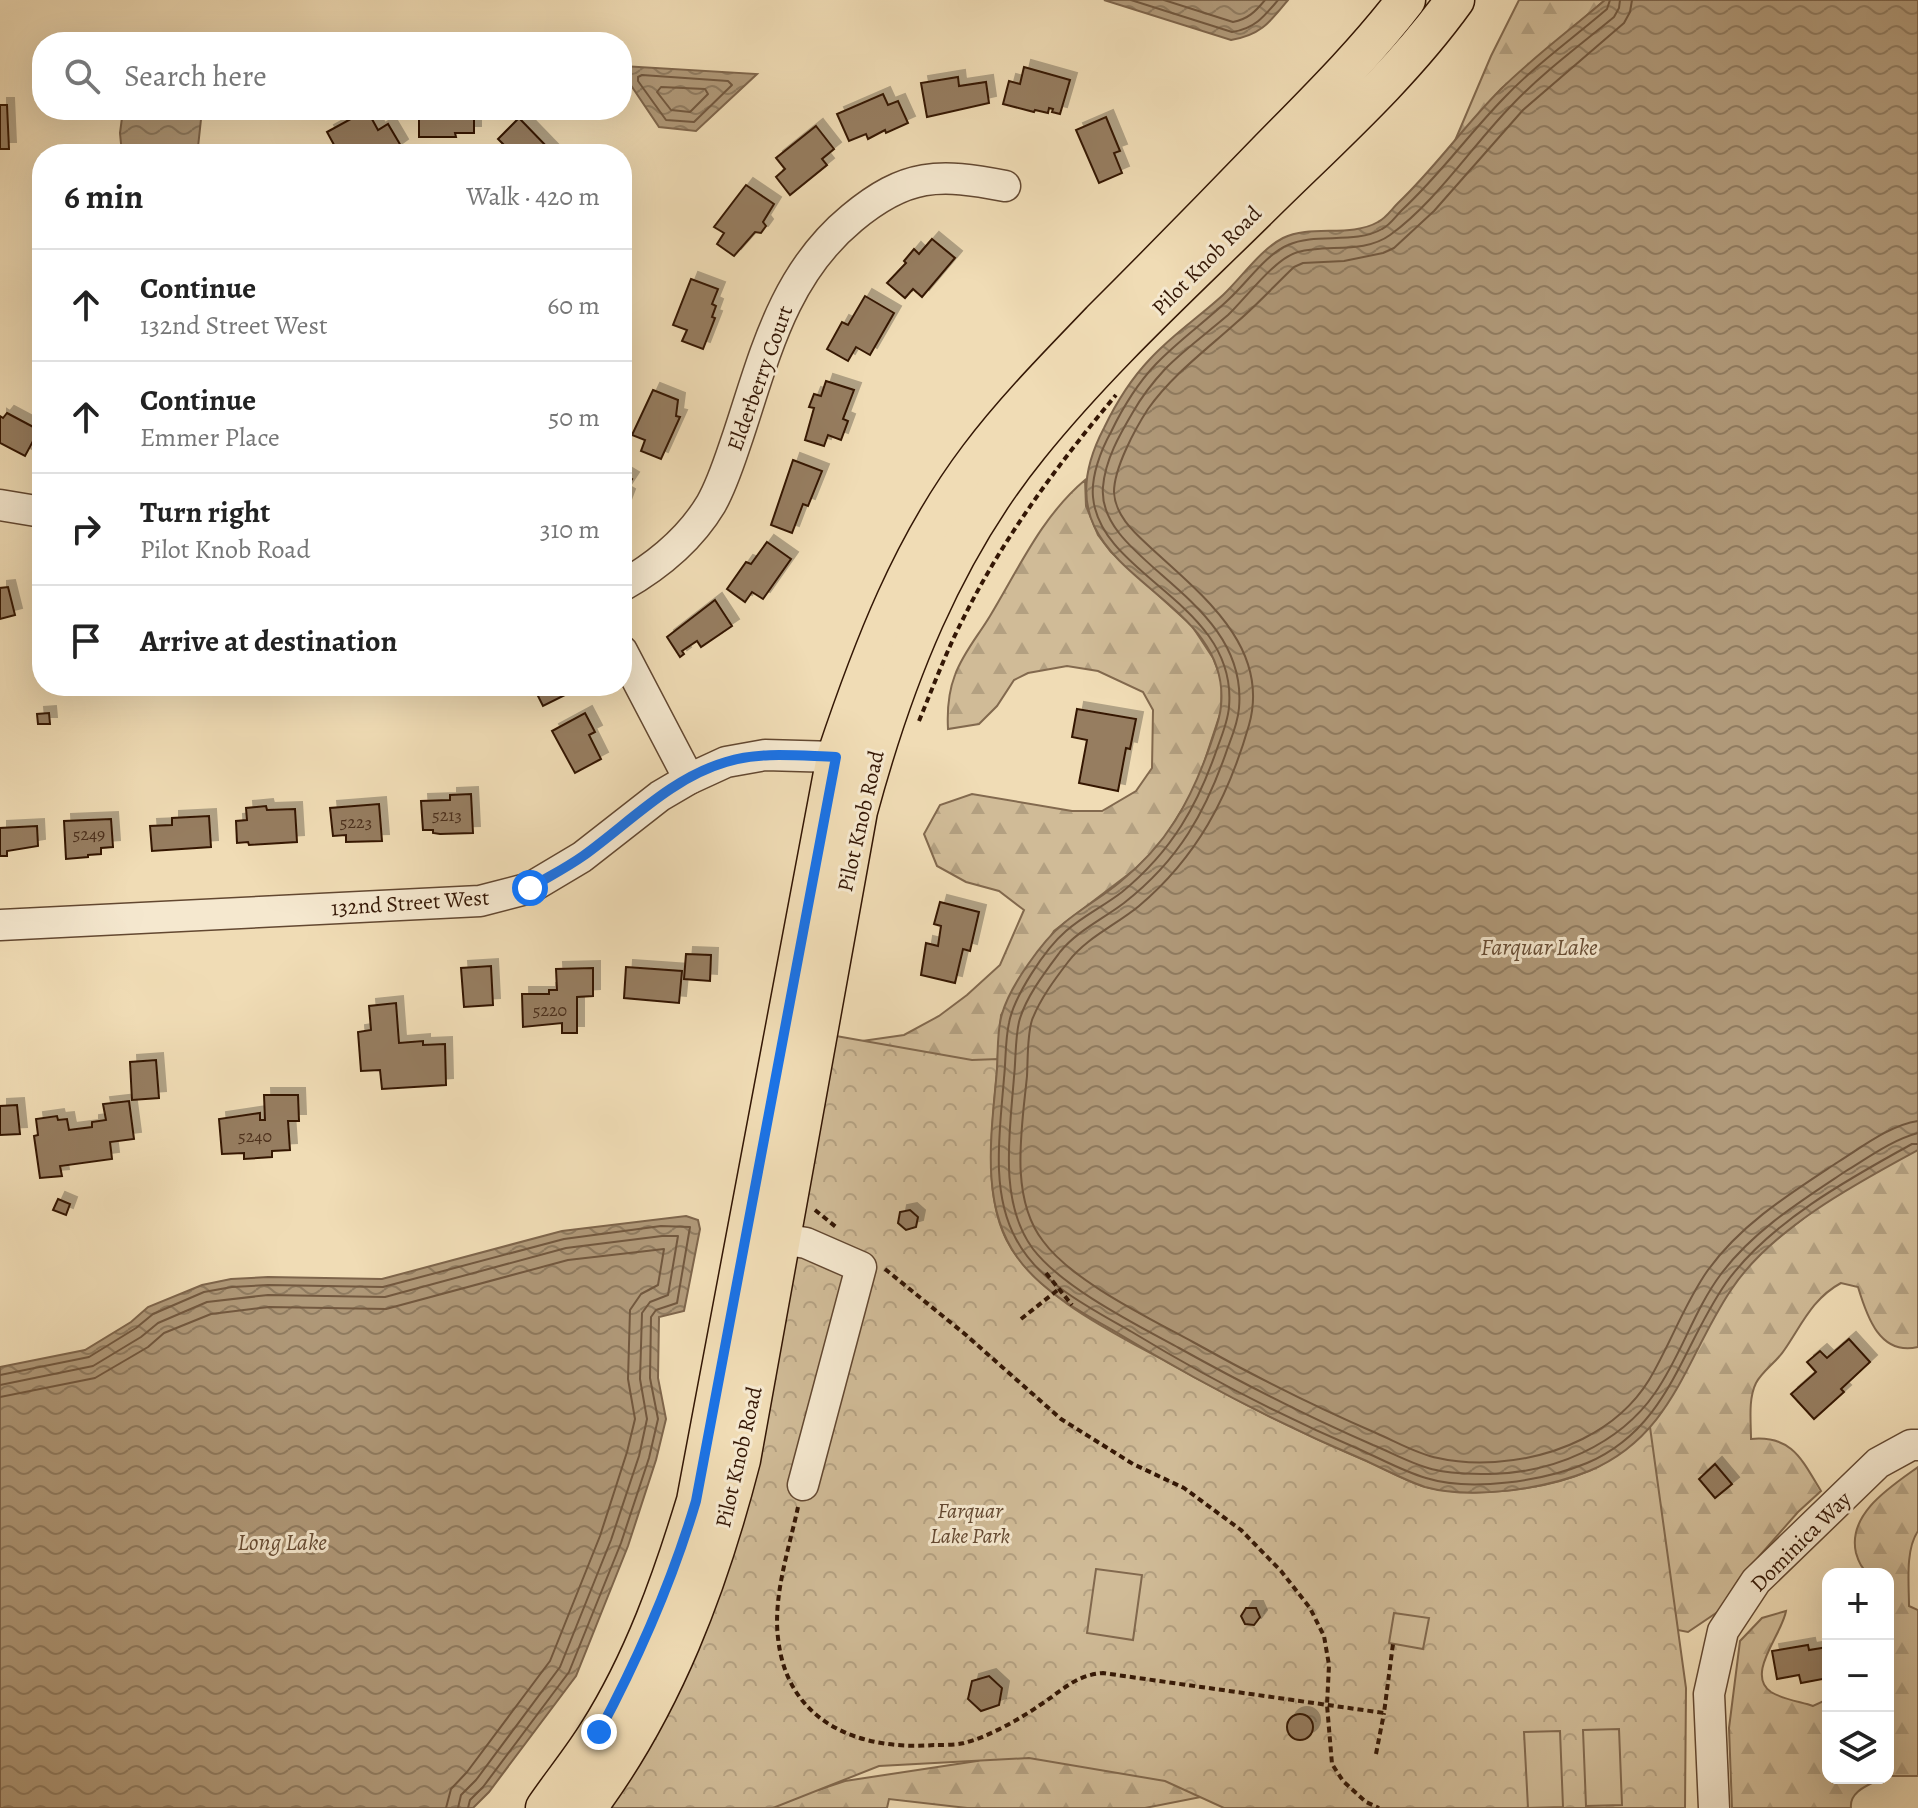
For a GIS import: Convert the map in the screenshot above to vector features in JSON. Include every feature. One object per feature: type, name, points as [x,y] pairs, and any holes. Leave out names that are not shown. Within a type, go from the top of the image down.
[{"type":"main road","name":"Pilot Knob Road","points":[[587,1808],[640,1726],[674,1660],[703,1589],[741,1460],[778,1239],[858,811],[854,756],[870,656],[893,602],[920,549],[979,456],[1043,381],[1329,89],[1406,0]]},
{"type":"main road","name":"Pilot Knob Road","points":[[854,756],[910,650],[933,598],[991,500],[1028,448],[1118,347],[1401,68],[1455,0]]},
{"type":"main road","name":"Pilot Knob Road","points":[[545,1808],[599,1732],[633,1667],[681,1552],[778,1239]]},
{"type":"street","name":"Elderberry Court","points":[[632,579],[669,554],[692,530],[711,503],[791,290],[812,258],[837,231],[866,206],[898,187],[927,179],[959,177],[1005,186]]},
{"type":"street","points":[[0,505],[32,510]]},
{"type":"street","points":[[632,670],[689,779]]},
{"type":"street","name":"132nd Street West","points":[[0,925],[480,901],[530,888],[582,857],[660,796],[726,762],[765,755],[854,756]]},
{"type":"street","points":[[778,1239],[861,1267],[803,1485]]},
{"type":"street","name":"Dominica Way","points":[[1714,1808],[1709,1694],[1723,1631],[1756,1581],[1878,1463],[1911,1445],[1918,1445]]},
{"type":"path","points":[[917,724],[963,620],[999,553],[1047,483],[1122,387]]},
{"type":"path","points":[[778,1239],[815,1210],[845,1233]]},
{"type":"path","points":[[882,1267],[966,1335],[1061,1419],[1133,1464],[1184,1488],[1241,1530],[1281,1571],[1310,1608],[1324,1636],[1329,1665],[1327,1705],[1332,1764],[1343,1781],[1366,1802],[1379,1808]]},
{"type":"path","points":[[1046,1273],[1072,1305]]},
{"type":"path","points":[[1021,1319],[1059,1289]]},
{"type":"path","points":[[803,1485],[777,1616],[785,1670],[814,1714],[839,1730],[872,1743],[911,1747],[964,1743],[1015,1721],[1073,1680],[1103,1673],[1384,1713]]},
{"type":"path","points":[[1376,1754],[1393,1644]]},
{"type":"green space","points":[[1519,0],[1605,0],[1501,89],[1454,143],[1491,56]]},
{"type":"green space","points":[[1085,480],[1086,506],[1098,535],[1111,552],[1192,626],[1213,658],[1222,681],[1221,711],[1196,787],[1160,845],[1134,870],[1054,931],[1001,1015],[995,1092],[1043,1284],[1129,1340],[1318,1441],[1681,1314],[1918,1129],[1918,1347],[1894,1346],[1877,1332],[1858,1287],[1841,1283],[1815,1304],[1782,1354],[1762,1374],[1753,1389],[1751,1439],[1777,1441],[1786,1446],[1801,1460],[1821,1491],[1798,1512],[1739,1579],[1719,1611],[1688,1632],[1200,1538],[862,1041],[904,1035],[939,1016],[967,995],[1000,965],[1024,910],[999,891],[966,882],[937,866],[924,834],[940,805],[972,794],[1072,811],[1102,811],[1136,791],[1152,768],[1153,710],[1143,692],[1098,671],[1067,666],[1028,673],[1014,680],[997,706],[979,724],[948,729],[949,695],[962,659],[1044,526]]},
{"type":"green space","name":"Farquar Lake Park","points":[[819,1033],[972,1060],[998,1059],[991,1174],[998,1219],[1019,1259],[1036,1278],[1077,1311],[1292,1427],[1430,1488],[1490,1492],[1553,1483],[1591,1470],[1622,1451],[1650,1427],[1686,1688],[1685,1808],[1224,1808],[1165,1781],[1029,1758],[879,1766],[773,1808],[587,1808]]},
{"type":"green space","points":[[1918,1467],[1918,1531],[1909,1557],[1908,1578],[1909,1606],[1918,1610],[1918,1776],[1894,1776],[1894,1568],[1862,1568],[1856,1553],[1855,1539],[1864,1514],[1895,1483]]},
{"type":"green space","points":[[1096,1569],[1142,1575],[1133,1640],[1087,1633]]},
{"type":"green space","points":[[1786,1611],[1763,1665],[1764,1684],[1771,1692],[1786,1698],[1813,1706],[1822,1702],[1822,1784],[1870,1784],[1853,1797],[1851,1808],[1732,1808],[1729,1728],[1740,1641],[1762,1618]]},
{"type":"green space","points":[[1394,1613],[1429,1618],[1423,1649],[1389,1643]]},
{"type":"green space","points":[[1099,1720],[1201,1797],[1145,1808],[967,1808],[889,1799],[887,1808],[656,1808],[818,1790],[845,1781],[977,1761]]},
{"type":"green space","points":[[1619,1729],[1622,1805],[1586,1806],[1583,1730]]},
{"type":"green space","points":[[1560,1731],[1563,1807],[1528,1808],[1524,1732]]},
{"type":"water","points":[[1104,0],[1288,0],[1264,26],[1250,35],[1231,40]]},
{"type":"water","name":"Farquar Lake","points":[[1605,0],[1918,0],[1918,1150],[1816,1210],[1768,1247],[1731,1290],[1659,1416],[1617,1456],[1589,1471],[1551,1483],[1508,1491],[1444,1491],[1401,1477],[1206,1384],[1076,1308],[1027,1269],[1005,1236],[993,1190],[991,1141],[998,1034],[1012,990],[1046,941],[1064,923],[1137,868],[1175,821],[1202,766],[1221,706],[1216,665],[1197,632],[1109,550],[1091,518],[1087,478],[1104,428],[1119,400],[1158,350],[1223,295],[1275,243],[1294,234],[1367,227],[1384,218],[1500,90]]},
{"type":"water","points":[[632,67],[757,74],[696,131],[659,127],[632,87]]},
{"type":"water","points":[[122,120],[201,120],[198,144],[121,144]]},
{"type":"water","name":"Long Lake","points":[[686,1216],[698,1220],[700,1229],[684,1311],[659,1317],[658,1378],[666,1419],[628,1546],[576,1676],[489,1792],[473,1808],[0,1808],[0,1367],[85,1350],[131,1322],[148,1307],[202,1285],[231,1279],[268,1277],[382,1279],[562,1231]]},
{"type":"building","points":[[1024,67],[1070,80],[1060,114],[1049,108],[1048,113],[1034,112],[1003,104],[1009,81],[1020,84]]},
{"type":"building","points":[[958,77],[959,86],[986,82],[989,103],[927,117],[921,83]]},
{"type":"building","points":[[883,94],[888,105],[898,101],[908,123],[868,139],[866,134],[849,141],[837,114]]},
{"type":"building","points":[[0,105],[7,105],[9,149],[0,149]]},
{"type":"building","points":[[1106,117],[1120,151],[1114,153],[1122,173],[1099,183],[1076,130]]},
{"type":"building","points":[[349,120],[372,120],[378,130],[388,124],[400,144],[334,144],[327,132]]},
{"type":"building","points":[[419,120],[474,120],[474,133],[455,133],[456,137],[419,137]]},
{"type":"building","points":[[517,120],[521,120],[544,144],[503,144],[498,139]]},
{"type":"building","points":[[816,126],[834,149],[822,159],[827,165],[790,195],[776,177],[785,169],[776,158]]},
{"type":"building","points":[[746,185],[774,204],[763,222],[766,226],[761,233],[755,232],[734,256],[717,244],[724,233],[714,227]]},
{"type":"building","points":[[932,239],[955,258],[922,297],[913,289],[905,298],[887,283],[906,263],[904,261],[914,249],[919,254]]},
{"type":"building","points":[[691,279],[718,289],[712,304],[716,306],[712,317],[715,318],[703,349],[682,341],[687,330],[673,325]]},
{"type":"building","points":[[865,296],[894,313],[870,355],[856,347],[848,361],[827,349],[842,322],[848,325]]},
{"type":"building","points":[[826,381],[854,390],[843,419],[848,421],[841,440],[828,435],[824,446],[805,440],[814,408],[809,407],[814,394],[821,396]]},
{"type":"building","points":[[653,390],[678,400],[676,416],[680,417],[661,459],[641,451],[645,440],[632,435]]},
{"type":"building","points":[[7,413],[32,426],[32,443],[25,456],[0,443],[0,416],[3,418]]},
{"type":"building","points":[[793,460],[822,471],[808,506],[803,504],[792,533],[771,525]]},
{"type":"building","points":[[767,542],[791,559],[763,599],[752,592],[745,602],[727,589],[746,562],[751,564]]},
{"type":"building","points":[[8,587],[15,615],[0,619],[0,588]]},
{"type":"building","points":[[715,600],[732,626],[701,647],[697,641],[682,651],[684,654],[680,657],[667,637]]},
{"type":"building","points":[[538,696],[563,696],[543,706]]},
{"type":"building","points":[[1077,709],[1136,719],[1130,749],[1126,748],[1118,791],[1079,783],[1087,740],[1072,737]]},
{"type":"building","points":[[49,713],[50,724],[38,724],[37,714]]},
{"type":"building","points":[[585,713],[595,732],[589,735],[601,759],[575,773],[552,731]]},
{"type":"building","points":[[471,794],[473,833],[440,834],[423,830],[421,801],[450,800],[450,795]]},
{"type":"building","points":[[379,804],[382,841],[346,842],[346,835],[333,836],[330,808]]},
{"type":"building","points":[[266,806],[267,810],[295,809],[297,842],[237,843],[236,821],[247,820],[246,808]]},
{"type":"building","points":[[209,816],[211,847],[152,851],[150,826],[172,825],[172,818]]},
{"type":"building","points":[[111,819],[113,847],[101,848],[101,854],[66,859],[64,821]]},
{"type":"building","points":[[37,826],[38,846],[7,851],[7,856],[0,856],[0,828]]},
{"type":"building","points":[[940,902],[979,912],[970,951],[963,949],[955,983],[921,975],[926,943],[938,946],[941,926],[934,924]]},
{"type":"building","points":[[686,954],[711,955],[710,981],[684,979]]},
{"type":"building","points":[[491,966],[493,1005],[464,1007],[461,968]]},
{"type":"building","points":[[626,967],[682,971],[679,1003],[624,998]]},
{"type":"building","points":[[593,968],[593,996],[577,997],[577,1033],[562,1033],[562,1023],[523,1027],[522,994],[549,994],[549,990],[557,990],[556,969]]},
{"type":"building","points":[[396,1003],[399,1043],[423,1041],[423,1045],[445,1044],[446,1085],[382,1089],[380,1070],[361,1071],[358,1032],[371,1030],[369,1006]]},
{"type":"building","points":[[156,1060],[159,1098],[132,1100],[130,1062]]},
{"type":"building","points":[[264,1095],[298,1095],[299,1121],[288,1121],[290,1150],[272,1151],[272,1157],[244,1159],[244,1153],[222,1154],[219,1119],[260,1113],[260,1120],[265,1120]]},
{"type":"building","points":[[129,1101],[134,1139],[110,1142],[112,1159],[60,1166],[62,1176],[40,1178],[34,1136],[38,1135],[36,1119],[57,1116],[58,1120],[67,1119],[69,1130],[92,1127],[92,1122],[106,1120],[103,1104]]},
{"type":"building","points":[[17,1105],[20,1134],[0,1135],[0,1106]]},
{"type":"building","points":[[58,1199],[70,1204],[66,1215],[53,1210]]},
{"type":"building","points":[[910,1210],[918,1217],[916,1227],[906,1230],[898,1223],[900,1212]]},
{"type":"building","points":[[1849,1339],[1870,1362],[1841,1389],[1844,1392],[1814,1419],[1791,1394],[1816,1372],[1807,1362],[1820,1351],[1827,1358]]},
{"type":"building","points":[[1715,1464],[1732,1484],[1715,1498],[1699,1479]]},
{"type":"building","points":[[1246,1608],[1256,1608],[1260,1617],[1254,1625],[1245,1624],[1241,1616]]},
{"type":"building","points":[[1808,1645],[1809,1650],[1822,1648],[1822,1679],[1801,1683],[1799,1675],[1777,1679],[1772,1651]]},
{"type":"building","points":[[989,1676],[1002,1688],[999,1705],[981,1711],[968,1699],[972,1681]]},
{"type":"building","points":[[1300,1714],[1310,1717],[1313,1727],[1310,1737],[1300,1740],[1290,1737],[1287,1727],[1290,1717]]},
{"type":"route","points":[[530,888],[582,857],[660,796],[726,762],[765,755],[836,757],[696,1501],[661,1603],[633,1667],[599,1732]]}]
